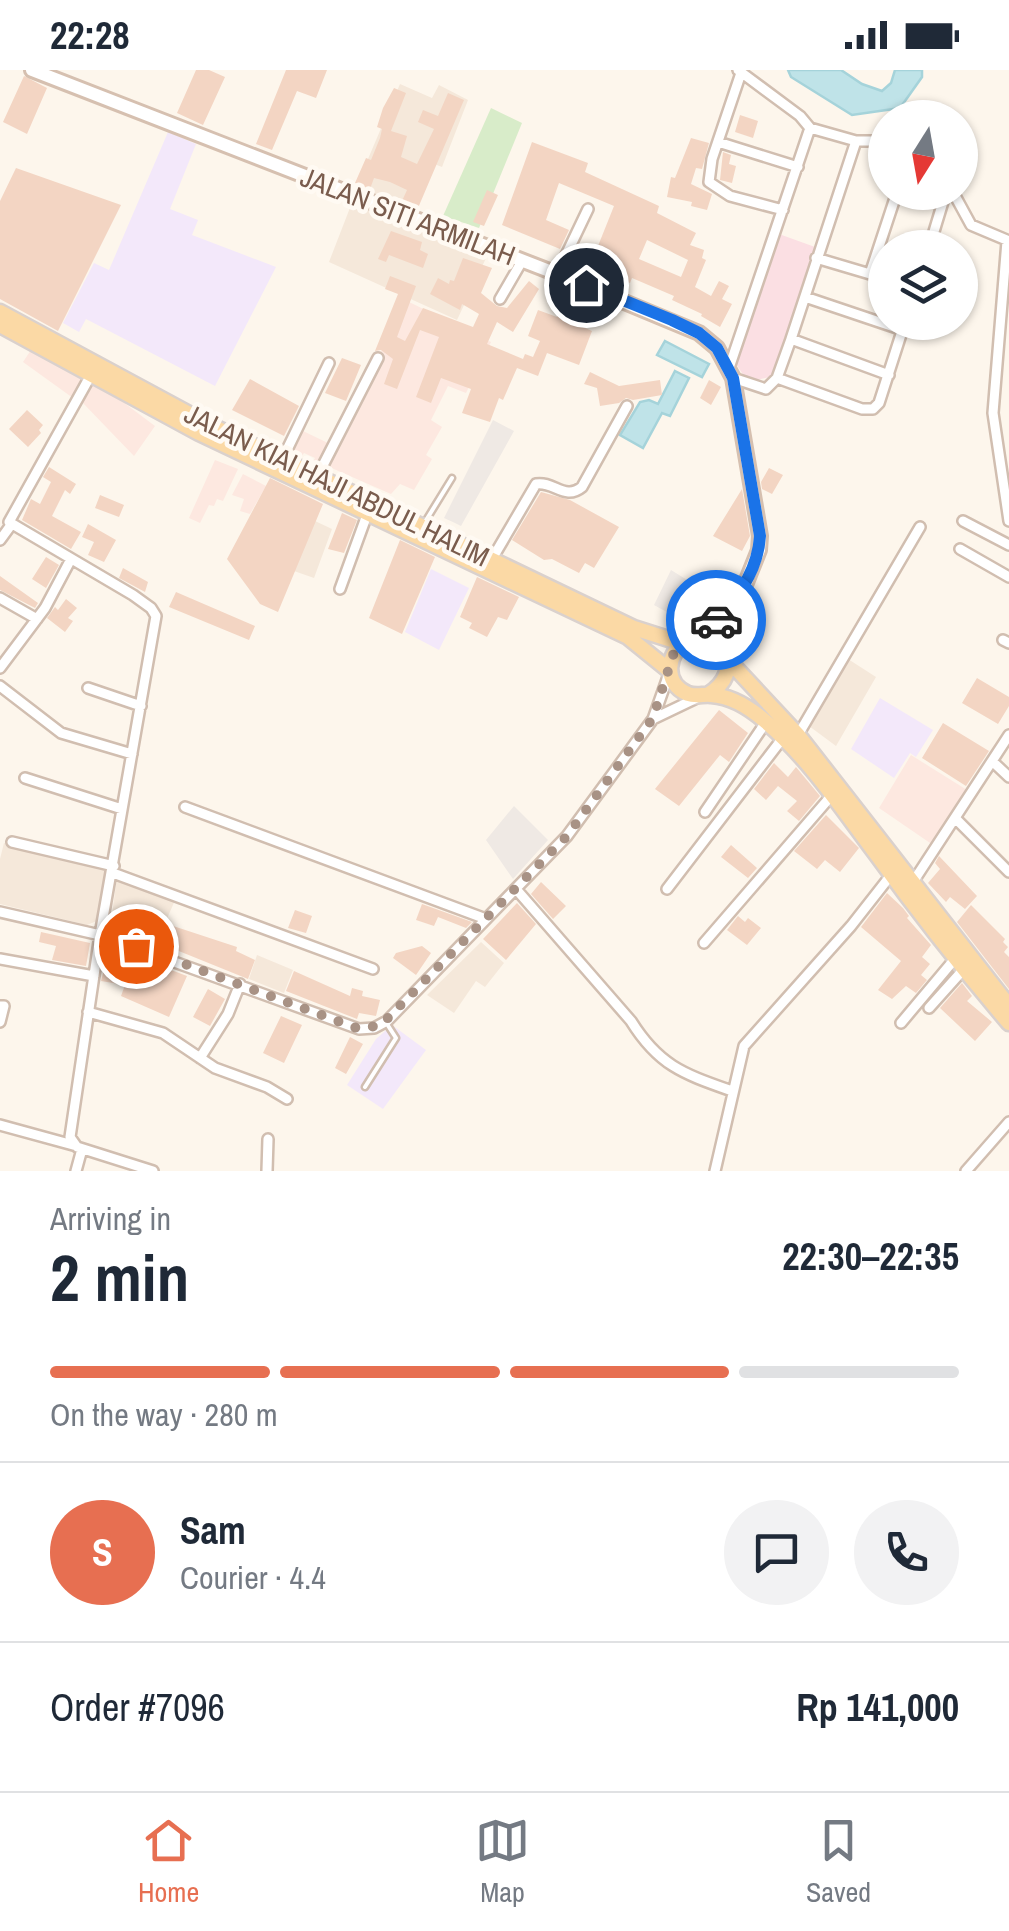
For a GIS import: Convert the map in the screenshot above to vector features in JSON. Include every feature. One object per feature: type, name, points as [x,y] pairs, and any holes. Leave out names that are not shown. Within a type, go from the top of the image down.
[{"type":"main road","name":"JALAN SITI ARMILAH","points":[[32,70],[699,333],[717,348],[731,373]]},
{"type":"main road","name":"JALAN KIAI HAJI ABDUL HALIM","points":[[0,312],[199,434],[628,637],[670,671]]},
{"type":"main road","name":"JALAN KIAI HAJI ABDUL HALIM","points":[[0,325],[634,628],[687,640]]},
{"type":"main road","points":[[706,695],[721,687],[728,675],[745,586],[759,550],[760,536],[731,373]]},
{"type":"main road","points":[[745,586],[720,617],[671,656],[670,671],[676,685],[688,694],[741,704],[790,737],[891,875],[1009,1023]]},
{"type":"main road","points":[[687,640],[715,641],[913,882],[961,959],[1009,1006]]},
{"type":"street","points":[[783,210],[730,196],[712,187],[709,174],[740,72],[800,116],[810,128],[868,141]]},
{"type":"street","points":[[810,128],[731,373],[766,388],[777,378],[856,141]]},
{"type":"street","points":[[718,142],[798,166]]},
{"type":"street","points":[[557,274],[588,209]]},
{"type":"street","points":[[963,210],[971,226],[1008,241],[992,413],[1009,521]]},
{"type":"street","points":[[816,258],[868,273]]},
{"type":"street","points":[[500,299],[522,260]]},
{"type":"street","points":[[805,298],[868,316]]},
{"type":"street","points":[[791,339],[889,375]]},
{"type":"street","points":[[777,378],[870,410],[879,404],[900,340]]},
{"type":"street","points":[[318,477],[378,358]]},
{"type":"street","points":[[282,460],[328,363]]},
{"type":"street","points":[[0,540],[94,369]]},
{"type":"street","points":[[492,559],[534,486],[546,483],[564,493],[582,487],[627,406]]},
{"type":"street","points":[[340,589],[368,512]]},
{"type":"street","points":[[963,521],[1009,544]]},
{"type":"street","points":[[10,525],[133,595],[156,616],[88,1012],[70,1137],[78,1147],[76,1171]]},
{"type":"street","points":[[667,889],[790,737],[920,527]]},
{"type":"street","points":[[960,549],[1009,577]]},
{"type":"street","points":[[0,668],[37,619],[72,559]]},
{"type":"street","points":[[0,598],[37,619]]},
{"type":"street","points":[[0,912],[100,934],[359,1029],[374,1028],[385,1022],[567,836],[653,718],[670,671]]},
{"type":"street","points":[[0,686],[62,734],[132,754]]},
{"type":"street","points":[[88,688],[141,706]]},
{"type":"street","points":[[653,718],[706,695]]},
{"type":"street","points":[[705,812],[766,722]]},
{"type":"street","points":[[913,882],[1009,734]]},
{"type":"street","points":[[992,761],[1009,777]]},
{"type":"street","points":[[25,778],[122,810]]},
{"type":"street","points":[[704,943],[832,795]]},
{"type":"street","points":[[186,808],[486,919]]},
{"type":"street","points":[[956,819],[1009,872]]},
{"type":"street","points":[[12,842],[114,869],[373,968]]},
{"type":"street","points":[[715,1171],[740,1056],[891,875]]},
{"type":"street","points":[[516,889],[631,1021],[644,1042],[673,1068],[732,1091]]},
{"type":"street","points":[[0,959],[94,976]]},
{"type":"street","points":[[930,1008],[961,959]]},
{"type":"street","points":[[901,1023],[961,959]]},
{"type":"street","points":[[200,1058],[228,1014],[240,984]]},
{"type":"street","points":[[0,1006],[4,1006],[0,1022]]},
{"type":"street","points":[[88,1012],[164,1033],[227,1074],[267,1087],[287,1099]]},
{"type":"street","points":[[966,1171],[1009,1122]]},
{"type":"street","points":[[0,1125],[153,1171]]},
{"type":"street","points":[[267,1171],[268,1139]]},
{"type":"lane","points":[[423,526],[452,478]]},
{"type":"lane","points":[[365,1087],[396,1038],[385,1022]]},
{"type":"shaded area","points":[[400,84],[432,98],[439,85],[468,100],[442,167],[424,160],[404,208],[356,187]]},
{"type":"shaded area","points":[[168,132],[196,144],[170,209],[198,220],[192,235],[276,267],[215,386],[86,319],[79,332],[63,323],[94,263],[109,270]]},
{"type":"shaded area","points":[[353,200],[487,256],[457,320],[329,262]]},
{"type":"shaded area","points":[[779,234],[815,247],[774,376],[748,382],[736,364]]},
{"type":"shaded area","points":[[405,300],[491,342],[466,393],[448,386],[431,420],[442,427],[426,455],[432,459],[414,490],[400,484],[391,494],[327,466]]},
{"type":"shaded area","points":[[33,347],[84,376],[73,398],[23,362]]},
{"type":"shaded area","points":[[95,381],[155,426],[134,456],[81,401]]},
{"type":"shaded area","points":[[493,420],[514,431],[461,526],[444,518]]},
{"type":"shaded area","points":[[301,430],[332,445],[319,469],[311,465],[315,458],[304,453],[300,459],[289,455]]},
{"type":"shaded area","points":[[215,460],[238,469],[223,501],[217,499],[214,506],[209,505],[200,523],[189,518]]},
{"type":"shaded area","points":[[243,474],[266,486],[250,514],[240,511],[244,499],[232,495]]},
{"type":"shaded area","points":[[315,521],[332,529],[314,578],[294,571]]},
{"type":"shaded area","points":[[431,569],[469,588],[439,650],[405,632]]},
{"type":"shaded area","points":[[671,570],[692,583],[674,616],[654,605]]},
{"type":"shaded area","points":[[848,659],[876,677],[836,746],[809,726]]},
{"type":"shaded area","points":[[880,698],[933,730],[916,757],[910,753],[894,778],[851,749]]},
{"type":"shaded area","points":[[911,755],[967,790],[933,845],[879,808]]},
{"type":"shaded area","points":[[514,806],[548,840],[513,879],[486,840]]},
{"type":"shaded area","points":[[4,843],[110,870],[99,920],[87,925],[0,904]]},
{"type":"shaded area","points":[[117,877],[176,898],[158,939],[110,929]]},
{"type":"shaded area","points":[[481,942],[504,963],[485,987],[476,981],[454,1013],[427,995]]},
{"type":"shaded area","points":[[257,955],[293,970],[284,993],[249,979]]},
{"type":"shaded area","points":[[392,1025],[426,1050],[383,1109],[347,1085],[376,1039]]},
{"type":"green space","points":[[491,108],[522,123],[479,228],[443,216]]},
{"type":"water","points":[[788,70],[841,70],[882,91],[891,83],[895,70],[922,70],[922,77],[906,100],[868,100],[868,113],[852,115],[791,77]]},
{"type":"water","points":[[665,341],[709,364],[702,377],[657,355]]},
{"type":"water","points":[[675,371],[689,378],[670,416],[662,413],[643,448],[620,435],[640,402],[658,404]]},
{"type":"building","points":[[196,70],[209,70],[225,77],[203,125],[177,113]]},
{"type":"building","points":[[286,70],[327,70],[316,98],[297,91],[272,150],[256,144]]},
{"type":"building","points":[[24,76],[47,88],[27,134],[3,122]]},
{"type":"building","points":[[394,88],[406,93],[391,131],[407,136],[401,157],[417,164],[434,129],[418,122],[423,110],[438,116],[448,93],[464,100],[418,208],[402,201],[407,190],[390,182],[374,178],[370,189],[355,183],[366,158],[371,160],[380,138],[382,129],[377,127],[383,108]]},
{"type":"building","points":[[740,115],[758,121],[753,138],[735,132]]},
{"type":"building","points":[[691,138],[709,143],[702,169],[696,168],[691,184],[712,194],[707,210],[667,197],[671,177],[675,178]]},
{"type":"building","points":[[532,142],[588,163],[585,172],[659,206],[657,213],[696,233],[690,245],[704,250],[702,258],[706,260],[695,287],[711,296],[719,281],[729,286],[722,299],[732,304],[720,327],[672,300],[674,296],[590,266],[614,206],[559,183],[546,220],[569,230],[560,249],[502,225]],"holes":[[[647,240],[688,260],[681,277],[639,259]]]},
{"type":"building","points":[[723,152],[731,155],[729,164],[736,166],[732,183],[720,180]]},
{"type":"building","points":[[16,168],[121,205],[58,331],[0,299],[0,201]]},
{"type":"building","points":[[487,190],[498,195],[484,226],[473,222]]},
{"type":"building","points":[[391,231],[422,242],[420,250],[428,254],[423,268],[389,255],[386,262],[378,259]]},
{"type":"building","points":[[463,258],[492,268],[481,293],[497,306],[507,308],[529,281],[539,289],[513,332],[497,322],[487,344],[523,359],[525,354],[533,357],[540,341],[528,336],[538,310],[557,317],[561,306],[588,316],[583,327],[592,331],[579,365],[547,353],[538,376],[517,368],[490,422],[462,413],[471,389],[441,378],[431,403],[416,397],[439,337],[420,330],[397,389],[384,384],[393,359],[381,350],[375,351],[398,294],[385,289],[390,276],[416,286],[397,337],[405,341],[423,308],[473,327],[479,314],[462,304],[460,310],[430,294],[438,278],[449,284],[454,281]]},
{"type":"building","points":[[342,358],[361,365],[346,401],[325,393]]},
{"type":"building","points":[[590,372],[619,386],[660,380],[662,395],[626,398],[600,406],[597,388],[584,384]]},
{"type":"building","points":[[250,379],[299,406],[284,436],[232,410]]},
{"type":"building","points":[[709,380],[721,387],[711,405],[700,398]]},
{"type":"building","points":[[27,410],[43,425],[28,447],[9,429]]},
{"type":"building","points":[[49,467],[76,484],[70,494],[65,490],[52,516],[81,532],[71,549],[22,520],[31,499],[40,504],[51,482],[43,477]]},
{"type":"building","points":[[769,468],[783,475],[772,494],[762,489],[761,482]]},
{"type":"building","points":[[270,478],[323,504],[278,612],[260,604],[227,559]]},
{"type":"building","points":[[742,489],[750,536],[742,551],[713,536]]},
{"type":"building","points":[[541,492],[570,500],[619,527],[594,568],[585,563],[579,573],[552,559],[544,560],[512,540]]},
{"type":"building","points":[[100,495],[124,505],[119,517],[95,508]]},
{"type":"building","points":[[342,513],[357,520],[344,553],[328,549]]},
{"type":"building","points":[[88,524],[116,540],[104,562],[88,555],[94,542],[82,537]]},
{"type":"building","points":[[400,540],[435,557],[402,634],[369,618]]},
{"type":"building","points":[[46,557],[59,565],[46,588],[32,579]]},
{"type":"building","points":[[123,568],[148,582],[145,592],[119,578]]},
{"type":"building","points":[[0,576],[38,603],[35,608],[0,590]]},
{"type":"building","points":[[477,577],[519,597],[507,620],[498,617],[487,637],[469,628],[472,623],[460,617]]},
{"type":"building","points":[[176,592],[255,626],[249,640],[169,607]]},
{"type":"building","points":[[66,599],[77,608],[68,618],[73,621],[65,632],[47,618]]},
{"type":"building","points":[[977,678],[1009,697],[1009,706],[998,724],[962,703]]},
{"type":"building","points":[[719,710],[748,733],[729,762],[720,755],[679,806],[655,789]]},
{"type":"building","points":[[943,723],[989,751],[966,786],[922,758]]},
{"type":"building","points":[[774,763],[788,777],[796,767],[820,796],[799,821],[787,811],[797,801],[778,786],[766,800],[754,789]]},
{"type":"building","points":[[826,815],[859,848],[840,872],[825,860],[817,869],[794,851]]},
{"type":"building","points":[[731,845],[757,868],[748,878],[721,857]]},
{"type":"building","points":[[939,856],[977,896],[965,909],[950,897],[946,902],[928,883],[940,869],[935,863]]},
{"type":"building","points":[[541,882],[566,906],[553,919],[531,894]]},
{"type":"building","points":[[887,893],[931,945],[922,957],[930,964],[921,975],[927,980],[916,993],[906,986],[892,999],[878,990],[901,961],[861,927]]},
{"type":"building","points":[[517,903],[536,924],[506,960],[483,939]]},
{"type":"building","points":[[422,904],[472,922],[466,928],[438,917],[434,926],[416,920]]},
{"type":"building","points":[[971,905],[1005,939],[1009,989],[957,922]]},
{"type":"building","points":[[295,910],[312,916],[306,933],[288,928]]},
{"type":"building","points":[[738,916],[761,928],[747,945],[727,930]]},
{"type":"building","points":[[167,924],[237,947],[236,951],[255,960],[248,979],[159,943]]},
{"type":"building","points":[[41,932],[90,943],[86,966],[52,960],[56,946],[39,942]]},
{"type":"building","points":[[422,946],[431,953],[416,975],[393,958],[396,953]]},
{"type":"building","points":[[110,947],[187,976],[169,1017],[121,996],[125,985],[101,981]]},
{"type":"building","points":[[294,971],[350,996],[352,988],[363,991],[362,996],[380,1000],[376,1016],[359,1013],[357,1019],[286,991]]},
{"type":"building","points":[[962,983],[972,996],[967,1001],[992,1022],[975,1041],[940,1008]]},
{"type":"building","points":[[208,989],[225,999],[210,1026],[193,1017]]},
{"type":"building","points":[[281,1016],[302,1025],[284,1063],[263,1053]]},
{"type":"building","points":[[350,1037],[363,1044],[346,1074],[335,1068]]},
{"type":"way so far","points":[[136,946],[359,1029],[381,1025],[567,836],[653,718],[675,649],[716,620]]},
{"type":"route","points":[[586,285],[699,333],[717,348],[733,378],[760,536],[759,550],[745,586],[716,620]]}]
